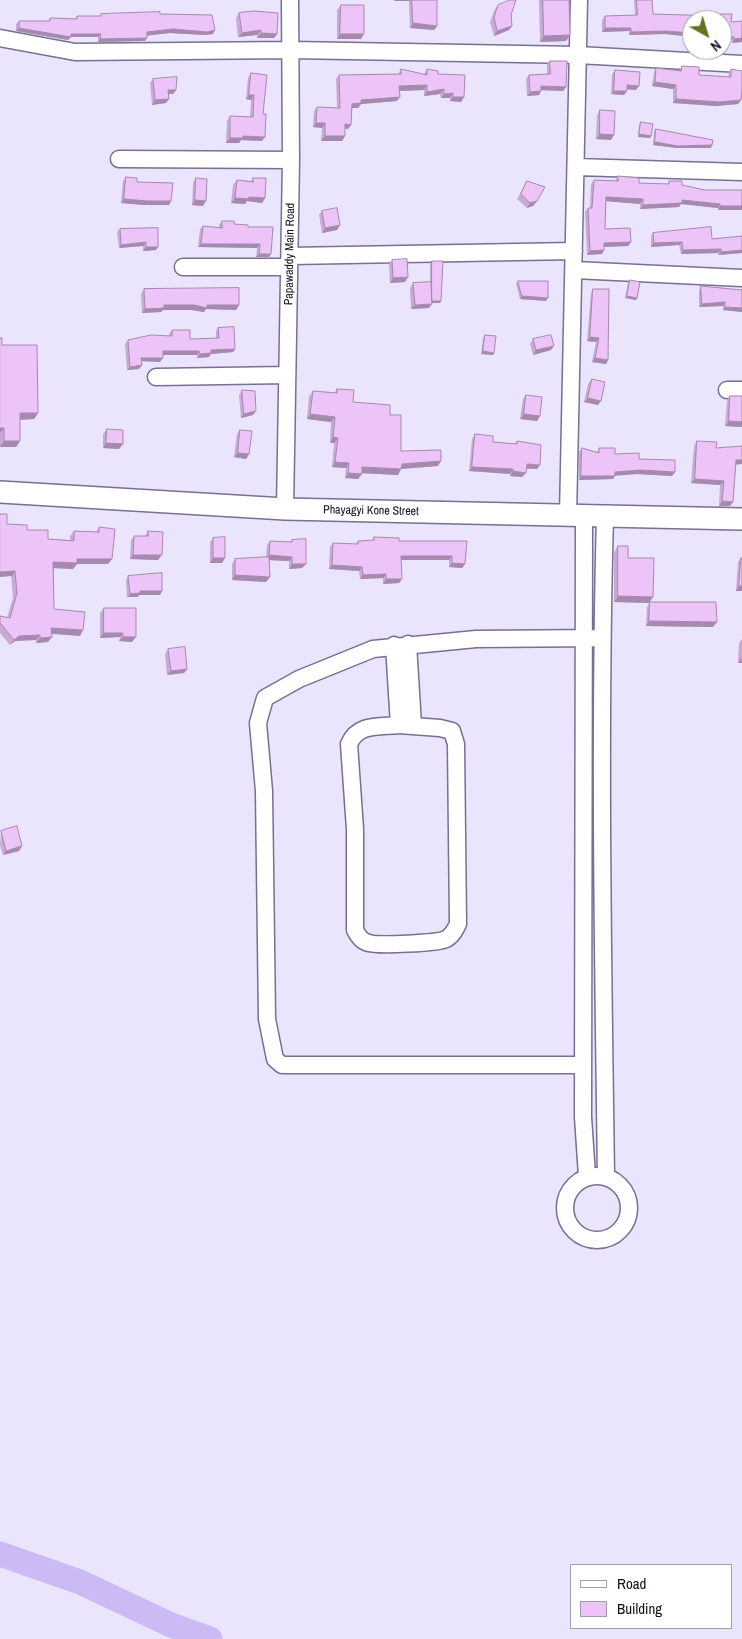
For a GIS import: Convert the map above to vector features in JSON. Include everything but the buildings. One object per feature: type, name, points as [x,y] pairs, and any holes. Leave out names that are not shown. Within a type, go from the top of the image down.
[{"type":"street","name":"Papawaddy Main Road","points":[[285,509],[292,160],[290,0]]},
{"type":"street","points":[[579,0],[574,270],[576,516],[584,636],[583,1117],[587,1176]]},
{"type":"street","points":[[0,38],[75,52],[290,50],[578,55],[742,64]]},
{"type":"street","points":[[120,159],[292,160]]},
{"type":"street","points":[[576,167],[742,172]]},
{"type":"street","points":[[183,267],[289,261],[574,251]]},
{"type":"street","points":[[574,270],[742,278]]},
{"type":"street","points":[[156,377],[287,375]]},
{"type":"street","name":"Phayagyi Kone Street","points":[[0,492],[285,509],[742,519]]},
{"type":"street","points":[[605,516],[602,638],[602,776],[606,1177]]},
{"type":"street","points":[[583,1065],[282,1065],[275,1059],[267,1019],[264,791],[258,723],[265,698],[299,680],[373,648],[476,639],[584,636],[602,638]]},
{"type":"street","points":[[401,645],[406,725]]},
{"type":"street","points":[[406,725],[452,731],[456,744],[458,924],[454,934],[445,940],[368,943],[360,938],[355,930],[355,829],[349,744],[353,735],[360,729],[406,725]]},
{"type":"street","points":[[583,775],[602,776]]},
{"type":"street","points":[[583,966],[603,967]]},
{"type":"street","points":[[587,1176],[606,1177],[616,1182],[624,1190],[629,1210],[626,1221],[620,1230],[611,1237],[600,1240],[588,1239],[578,1234],[570,1226],[565,1216],[565,1204],[568,1193],[575,1184],[587,1176]]},
{"type":"waterway","points":[[0,1554],[80,1582],[171,1625],[210,1639]]}]
